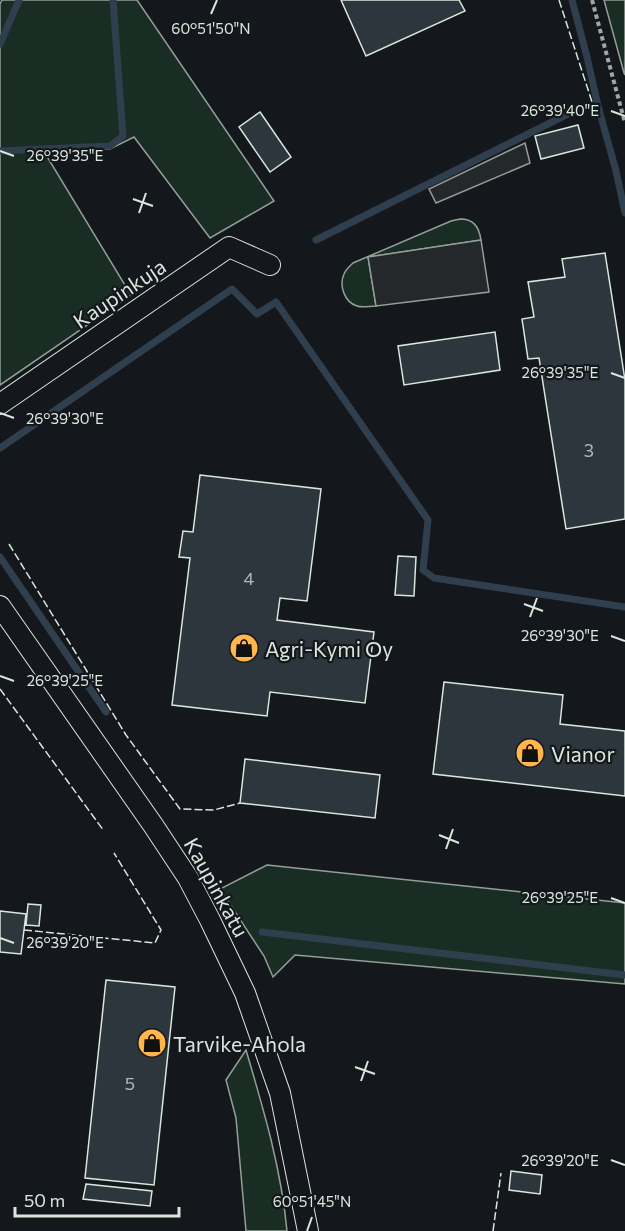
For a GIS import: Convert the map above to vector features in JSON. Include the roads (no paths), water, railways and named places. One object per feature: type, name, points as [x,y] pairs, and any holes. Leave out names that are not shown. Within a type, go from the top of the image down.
[{"type":"street","name":"Kaupinkuja","points":[[0,404],[229,247],[270,265]]},
{"type":"street","name":"Kaupinkatu","points":[[0,606],[153,825],[188,878],[210,920],[245,993],[280,1093],[308,1231]]},
{"type":"waterway","points":[[0,44],[19,0]]},
{"type":"waterway","points":[[0,151],[110,146],[123,136],[113,0]]},
{"type":"waterway","points":[[572,0],[625,213]]},
{"type":"waterway","points":[[316,240],[576,110]]},
{"type":"waterway","points":[[0,448],[232,289],[257,314],[276,302],[428,520],[423,570],[434,578],[625,607]]},
{"type":"waterway","points":[[0,557],[106,712]]},
{"type":"waterway","points":[[262,932],[625,975]]},
{"type":"place","name":"Agri-Kymi Oy","points":[[244,648]]},
{"type":"place","name":"Vianor","points":[[530,753]]},
{"type":"place","name":"Tarvike-Ahola","points":[[152,1043]]}]
